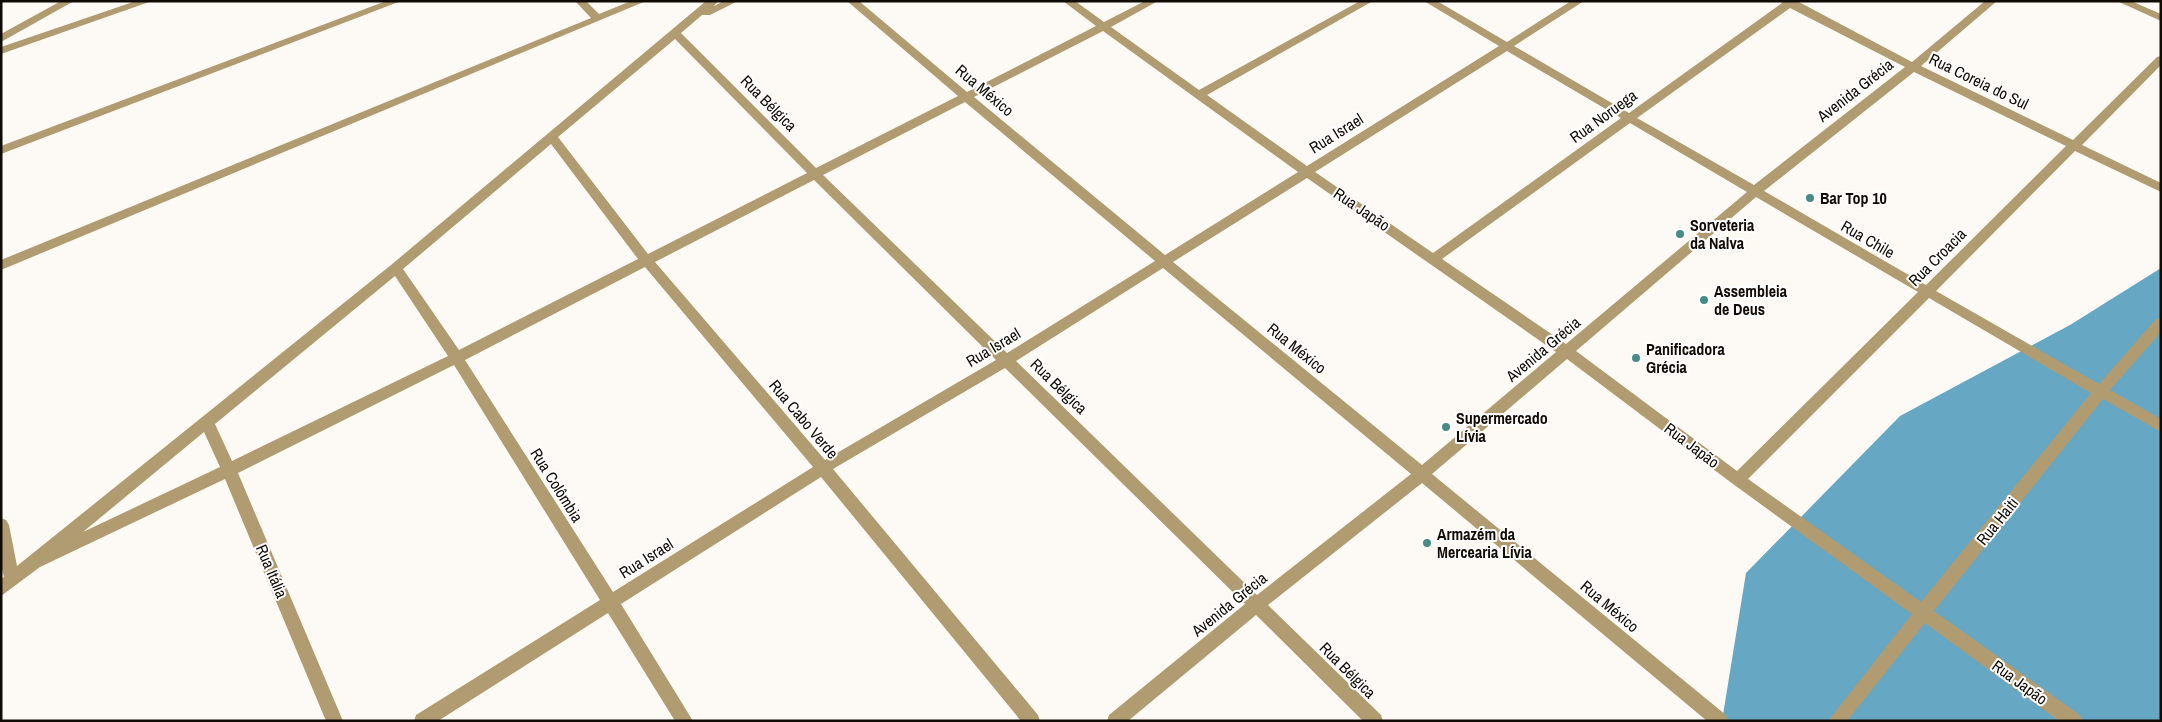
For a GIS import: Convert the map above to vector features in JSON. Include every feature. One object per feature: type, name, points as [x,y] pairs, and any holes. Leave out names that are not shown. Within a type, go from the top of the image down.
[{"type":"street","points":[[1,39],[70,1]]},
{"type":"street","points":[[1,51],[147,1]]},
{"type":"street","points":[[1,150],[396,1]]},
{"type":"street","points":[[580,1],[598,20]]},
{"type":"street","points":[[1,265],[641,1]]},
{"type":"street","points":[[7,584],[396,268],[713,1]]},
{"type":"street","points":[[696,17],[733,1]]},
{"type":"street","name":"Rua México","points":[[852,1],[1163,262],[1423,473],[1720,721]]},
{"type":"street","name":"Rua Japão","points":[[1068,1],[1307,172],[1434,258],[1567,352],[1738,480],[2074,721]]},
{"type":"street","points":[[30,564],[229,470],[458,357],[964,96],[1153,1]]},
{"type":"street","points":[[1200,94],[1368,1]]},
{"type":"street","name":"Rua Chile","points":[[1430,1],[1630,116],[1754,192],[2161,426]]},
{"type":"street","name":"Rua Israel","points":[[422,721],[823,468],[1007,360],[1579,1]]},
{"type":"street","name":"Avenida Grécia","points":[[1115,721],[1257,604],[1423,473],[1754,192],[1913,67],[1992,1]]},
{"type":"street","points":[[2122,1],[2161,18]]},
{"type":"street","name":"Rua Coreia do Sul","points":[[1789,2],[1913,67],[2161,188]]},
{"type":"street","name":"Rua Noruega","points":[[1434,258],[1789,2]]},
{"type":"street","name":"Rua Bélgica","points":[[676,34],[815,174],[1375,721]]},
{"type":"street","name":"Rua Croacia","points":[[1738,480],[2161,59]]},
{"type":"street","name":"Rua Cabo Verde","points":[[552,138],[647,261],[823,468],[1032,721]]},
{"type":"street","name":"Rua Colômbia","points":[[396,268],[458,357],[609,602],[685,721]]},
{"type":"street","name":"Rua Haiti","points":[[1836,721],[2101,392],[2161,324]]},
{"type":"street","name":"Rua Itália","points":[[207,423],[229,470],[335,721]]},
{"type":"street","points":[[1,525],[7,584]]},
{"type":"water","points":[[2161,268],[2161,721],[1722,721],[1746,573],[1900,416],[2070,325]]},
{"type":"place","name":"Bar Top 10","points":[[1810,198]]},
{"type":"place","name":"Sorveteria da Nalva","points":[[1680,234]]},
{"type":"place","name":"Assembleia de Deus","points":[[1704,300]]},
{"type":"place","name":"Panificadora Grécia","points":[[1636,358]]},
{"type":"place","name":"Supermercado Lívia","points":[[1446,427]]},
{"type":"place","name":"Armazém da Mercearia Lívia","points":[[1427,543]]}]
